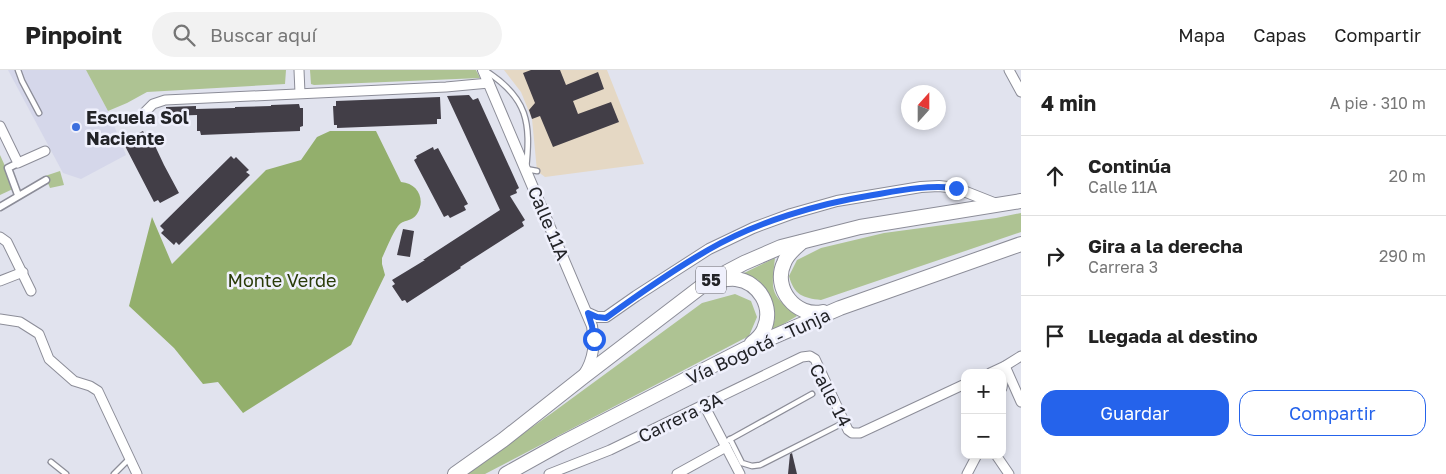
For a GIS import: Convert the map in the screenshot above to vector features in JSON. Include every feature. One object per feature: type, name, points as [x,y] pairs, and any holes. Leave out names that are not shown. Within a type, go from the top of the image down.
[{"type":"highway","name":"55","points":[[455,474],[503,440],[706,283],[744,263],[781,247],[868,226],[1021,201]]},
{"type":"highway","points":[[802,242],[791,252],[784,263],[780,275],[782,287],[787,298],[796,307],[808,312],[820,313],[840,308]]},
{"type":"highway","name":"Vía Bogotá - Tunja","points":[[506,474],[560,444],[745,349],[840,308],[1021,244]]},
{"type":"highway","points":[[706,283],[735,278],[748,282],[759,290],[766,302],[768,316],[764,329],[756,340],[745,349]]},
{"type":"street","points":[[299,70],[300,93]]},
{"type":"street","name":"Calle 11A","points":[[484,70],[588,313],[593,333],[593,353],[583,377]]},
{"type":"street","points":[[1009,70],[1021,92]]},
{"type":"street","points":[[144,113],[153,104],[165,100],[183,103],[300,93],[446,87],[489,83]]},
{"type":"street","points":[[0,126],[3,141],[18,163]]},
{"type":"street","points":[[18,195],[8,168],[45,151]]},
{"type":"street","points":[[0,207],[46,180]]},
{"type":"street","points":[[588,313],[606,318],[708,249],[753,228],[791,214],[837,201],[921,187],[939,186],[956,188],[999,205]]},
{"type":"street","points":[[2,241],[32,291]]},
{"type":"street","points":[[0,281],[22,272]]},
{"type":"street","points":[[0,319],[20,322],[39,334],[49,359],[74,381],[90,386],[98,391],[137,474]]},
{"type":"street","name":"Carrera 3A","points":[[549,474],[610,450],[802,357],[810,356]]},
{"type":"street","name":"Calle 14","points":[[810,356],[815,360],[848,430],[852,433],[860,433],[961,386]]},
{"type":"street","points":[[999,369],[1021,356]]},
{"type":"street","points":[[1005,366],[1021,402]]},
{"type":"street","points":[[704,405],[726,443],[740,474]]},
{"type":"street","points":[[677,474],[726,443]]},
{"type":"street","points":[[967,474],[975,459]]},
{"type":"street","points":[[999,459],[1009,474]]},
{"type":"lane","points":[[18,70],[39,113]]},
{"type":"lane","points":[[484,70],[507,85],[524,112],[528,148],[526,170],[537,171]]},
{"type":"lane","points":[[812,394],[726,443],[746,466],[760,465],[844,422]]},
{"type":"lane","points":[[114,474],[130,458]]},
{"type":"lane","points":[[51,462],[66,474]]},
{"type":"shaded area","name":"Escuela Sol Naciente","points":[[8,70],[86,70],[108,111],[126,155],[81,179],[63,173]]},
{"type":"shaded area","points":[[504,70],[607,70],[644,164],[545,177],[537,171],[532,119],[521,92]]},
{"type":"green space","points":[[86,70],[286,70],[285,84],[147,92],[108,111]]},
{"type":"green space","points":[[310,70],[476,70],[480,78],[314,85],[311,84]]},
{"type":"green space","name":"Monte Verde","points":[[330,131],[376,131],[401,182],[412,185],[419,193],[420,209],[415,217],[400,224],[391,238],[382,258],[385,275],[351,345],[243,413],[218,382],[203,384],[174,348],[129,306],[152,217],[172,264],[266,170],[301,160],[317,137]]},
{"type":"green space","points":[[0,155],[15,188],[0,195]]},
{"type":"green space","points":[[60,171],[64,185],[50,188],[45,176]]},
{"type":"green space","points":[[1021,213],[1021,232],[821,300],[804,297],[800,294],[789,276],[797,260],[821,248],[884,233]]},
{"type":"green space","points":[[775,258],[774,292],[797,316],[770,332],[775,319],[768,295],[758,280],[742,274]]},
{"type":"green space","points":[[735,294],[751,301],[757,317],[749,336],[485,474],[466,474],[702,303]]},
{"type":"building","points":[[531,70],[560,70],[566,85],[598,72],[604,89],[573,101],[578,114],[611,102],[619,122],[553,147],[540,116],[532,119],[529,110],[535,103],[523,73]]},
{"type":"building","points":[[469,95],[473,100],[478,98],[519,188],[516,190],[517,193],[510,196],[525,220],[522,222],[524,226],[407,303],[405,300],[402,301],[392,286],[395,284],[392,280],[500,210],[447,96]]},
{"type":"building","points":[[440,97],[441,119],[437,119],[437,124],[337,128],[337,125],[334,125],[333,106],[336,106],[336,101]]},
{"type":"building","points":[[299,104],[300,108],[303,108],[303,126],[300,127],[300,131],[201,135],[200,131],[197,131],[197,115],[166,116],[166,107],[196,106],[196,109]]},
{"type":"building","points":[[143,131],[145,135],[149,133],[179,193],[160,203],[158,200],[154,202],[124,144],[128,142],[127,139]]},
{"type":"building","points":[[433,147],[434,150],[438,148],[468,204],[464,206],[466,210],[450,218],[448,215],[444,217],[414,160],[417,158],[416,156]]},
{"type":"building","points":[[231,156],[234,159],[236,157],[249,170],[246,172],[250,175],[179,245],[176,242],[174,245],[161,233],[164,230],[160,226]]},
{"type":"building","points":[[403,229],[414,231],[410,257],[397,255]]},
{"type":"building","points":[[792,453],[797,474],[788,474],[790,454]]},
{"type":"place","name":"Escuela Sol Naciente","points":[[76,127]]},
{"type":"route","points":[[594,339],[588,313],[606,318],[708,249],[753,228],[791,214],[837,201],[921,187],[939,186],[956,188]]}]
